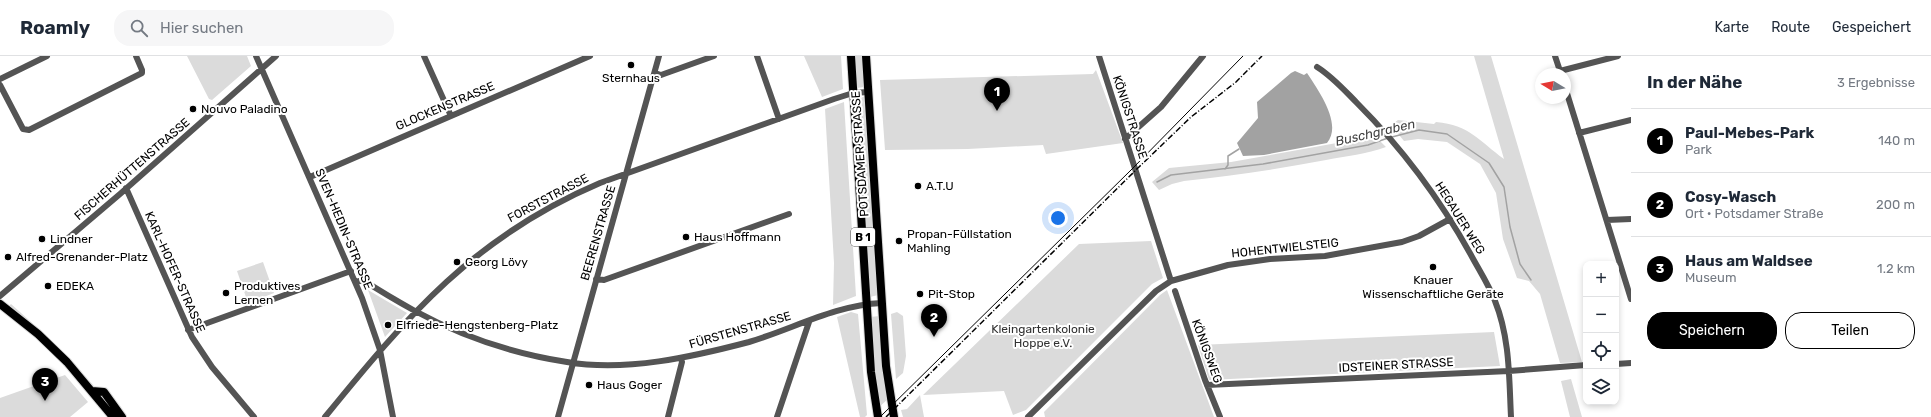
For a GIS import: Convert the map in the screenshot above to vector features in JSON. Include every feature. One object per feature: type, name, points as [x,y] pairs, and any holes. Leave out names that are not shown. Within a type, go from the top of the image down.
[{"type":"main road","name":"POTSDAMER STRASSE","points":[[851,56],[871,372],[878,417]]},
{"type":"main road","name":"POTSDAMER STRASSE","points":[[866,56],[886,366],[894,417]]},
{"type":"main road","points":[[0,304],[45,341],[92,391],[112,417]]},
{"type":"main road","points":[[92,391],[104,392],[122,417]]},
{"type":"street","points":[[0,79],[47,56]]},
{"type":"street","points":[[0,85],[23,129],[29,130],[142,73],[136,56]]},
{"type":"street","name":"SVEN-HEDIN-STRASSE","points":[[256,56],[356,282],[380,350],[393,417]]},
{"type":"street","name":"FISCHERHÜTTENSTRASSE","points":[[0,296],[276,56]]},
{"type":"street","points":[[424,56],[451,116]]},
{"type":"street","name":"GLOCKENSTRASSE","points":[[310,177],[590,56]]},
{"type":"street","name":"BEERENSTRASSE","points":[[558,417],[659,56]]},
{"type":"street","points":[[655,73],[661,75],[714,56]]},
{"type":"street","points":[[756,56],[779,119]]},
{"type":"street","name":"KÖNIGSTRASSE","points":[[1099,56],[1171,281]]},
{"type":"street","points":[[1125,139],[1161,107],[1203,56]]},
{"type":"street","points":[[1555,56],[1559,68]]},
{"type":"street","points":[[1571,69],[1618,56]]},
{"type":"street","name":"HEGAUER WEG","points":[[1317,67],[1338,84],[1385,132],[1418,172],[1450,219],[1495,300],[1502,323],[1509,371],[1511,417]]},
{"type":"street","name":"FORSTSTRASSE","points":[[324,417],[415,311],[443,283],[507,232],[575,194],[626,174],[853,93],[868,92]]},
{"type":"street","points":[[1570,104],[1631,299]]},
{"type":"street","points":[[1579,133],[1631,120]]},
{"type":"street","name":"KARL-HOFER-STRASSE","points":[[126,188],[188,330],[212,367],[254,417]]},
{"type":"street","points":[[596,279],[604,280],[789,214]]},
{"type":"street","name":"HOHENTWIELSTEIG","points":[[1028,417],[1156,291],[1171,281],[1228,265],[1270,259],[1325,256],[1396,244],[1419,236],[1450,219]]},
{"type":"street","points":[[1607,220],[1631,219]]},
{"type":"street","points":[[188,330],[351,271]]},
{"type":"street","name":"FÜRSTENSTRASSE","points":[[356,282],[363,280],[415,311],[486,342],[521,353],[573,363],[629,364],[681,358],[755,340],[809,322],[850,306],[882,303]]},
{"type":"street","name":"KÖNIGSWEG","points":[[1175,291],[1207,385],[1220,417]]},
{"type":"street","points":[[777,417],[809,322]]},
{"type":"street","points":[[668,417],[682,362],[681,358]]},
{"type":"street","points":[[1619,364],[1631,363]]},
{"type":"street","name":"IDSTEINER STRASSE","points":[[1207,385],[1509,371],[1583,365]]},
{"type":"green space","points":[[187,56],[247,56],[251,66],[212,100],[209,99]]},
{"type":"green space","points":[[804,56],[841,56],[843,89],[822,97]]},
{"type":"green space","points":[[853,56],[863,56],[864,87],[857,88]]},
{"type":"green space","points":[[1474,56],[1491,56],[1582,362],[1560,363],[1540,294],[1529,281],[1517,278],[1503,239],[1496,193],[1480,164],[1447,142],[1418,139],[1404,141],[1391,125],[1398,120],[1448,124],[1466,130],[1504,159]]},
{"type":"green space","points":[[1096,70],[1123,143],[1046,154],[1043,145],[968,149],[885,150],[880,80],[1093,74]]},
{"type":"green space","points":[[864,97],[878,295],[870,297],[857,98]]},
{"type":"green space","points":[[844,102],[856,296],[833,305],[834,263],[825,109]]},
{"type":"green space","points":[[1373,134],[1386,147],[1364,153],[1238,175],[1184,181],[1172,184],[1159,190],[1152,182],[1169,168],[1231,162],[1359,139]]},
{"type":"green space","name":"Kleingartenkolonie Hoppe e.V.","points":[[1151,241],[1163,278],[1152,284],[1026,410],[1013,415],[1004,391],[923,395],[1079,244]]},
{"type":"green space","points":[[263,262],[274,293],[248,303],[237,271]]},
{"type":"green space","name":"Elfriede-Hengstenberg-Platz","points":[[368,290],[407,313],[385,337]]},
{"type":"green space","points":[[1167,290],[1214,417],[1045,417],[1044,412],[1160,295]]},
{"type":"green space","points":[[11,304],[78,369],[8,307]]},
{"type":"green space","points":[[851,312],[858,314],[867,415],[865,417],[860,417],[837,317]]},
{"type":"green space","points":[[897,312],[903,316],[906,356],[903,373],[896,379],[891,314]]},
{"type":"green space","points":[[880,316],[888,399],[878,408],[870,317]]},
{"type":"green space","points":[[1494,332],[1500,366],[1209,380],[1198,345]]},
{"type":"green space","points":[[81,373],[94,387],[119,417],[117,417]]},
{"type":"green space","points":[[65,375],[88,402],[70,417],[0,417],[0,398]]},
{"type":"green space","points":[[1571,379],[1582,417],[1570,417],[1561,381]]},
{"type":"green space","points":[[920,395],[924,417],[903,417],[901,410],[907,409]]},
{"type":"shaded area","points":[[1295,71],[1304,75],[1307,73],[1327,107],[1331,117],[1332,126],[1331,135],[1327,143],[1264,155],[1243,156],[1237,143],[1258,118],[1257,102]]},
{"type":"waterway","name":"Buschgraben","points":[[1392,137],[1419,130],[1447,134],[1489,163],[1504,187],[1510,227],[1520,264],[1531,280]]},
{"type":"waterway","name":"Buschgraben","points":[[1157,182],[1171,175],[1263,164],[1368,145],[1388,138]]},
{"type":"waterway","points":[[1225,169],[1228,165],[1228,156],[1239,149]]},
{"type":"tram line","points":[[880,417],[1131,170],[1243,56]]},
{"type":"railway","points":[[886,417],[1191,117],[1236,82],[1262,56]]},
{"type":"place","name":"Sternhaus","points":[[631,65]]},
{"type":"place","name":"Nouvo Paladino","points":[[193,109]]},
{"type":"place","name":"Paul-Mebes-Park","points":[[997,111]]},
{"type":"place","name":"A.T.U","points":[[918,186]]},
{"type":"place","name":"Haus Hoffmann","points":[[686,237]]},
{"type":"place","name":"Lindner","points":[[42,239]]},
{"type":"place","name":"Propan-Füllstation Mahling","points":[[899,241]]},
{"type":"place","name":"Alfred-Grenander-Platz","points":[[8,257]]},
{"type":"place","name":"Georg Lövy","points":[[457,262]]},
{"type":"place","name":"Knauer Wissenschaftliche Geräte","points":[[1433,267]]},
{"type":"place","name":"EDEKA","points":[[48,286]]},
{"type":"place","name":"Produktives Lernen","points":[[226,293]]},
{"type":"place","name":"Pit-Stop","points":[[920,294]]},
{"type":"place","name":"Elfriede-Hengstenberg-Platz","points":[[388,325]]},
{"type":"place","name":"Cosy-Wasch","points":[[934,337]]},
{"type":"place","name":"Haus Goger","points":[[589,385]]},
{"type":"place","name":"Haus am Waldsee","points":[[45,401]]}]
